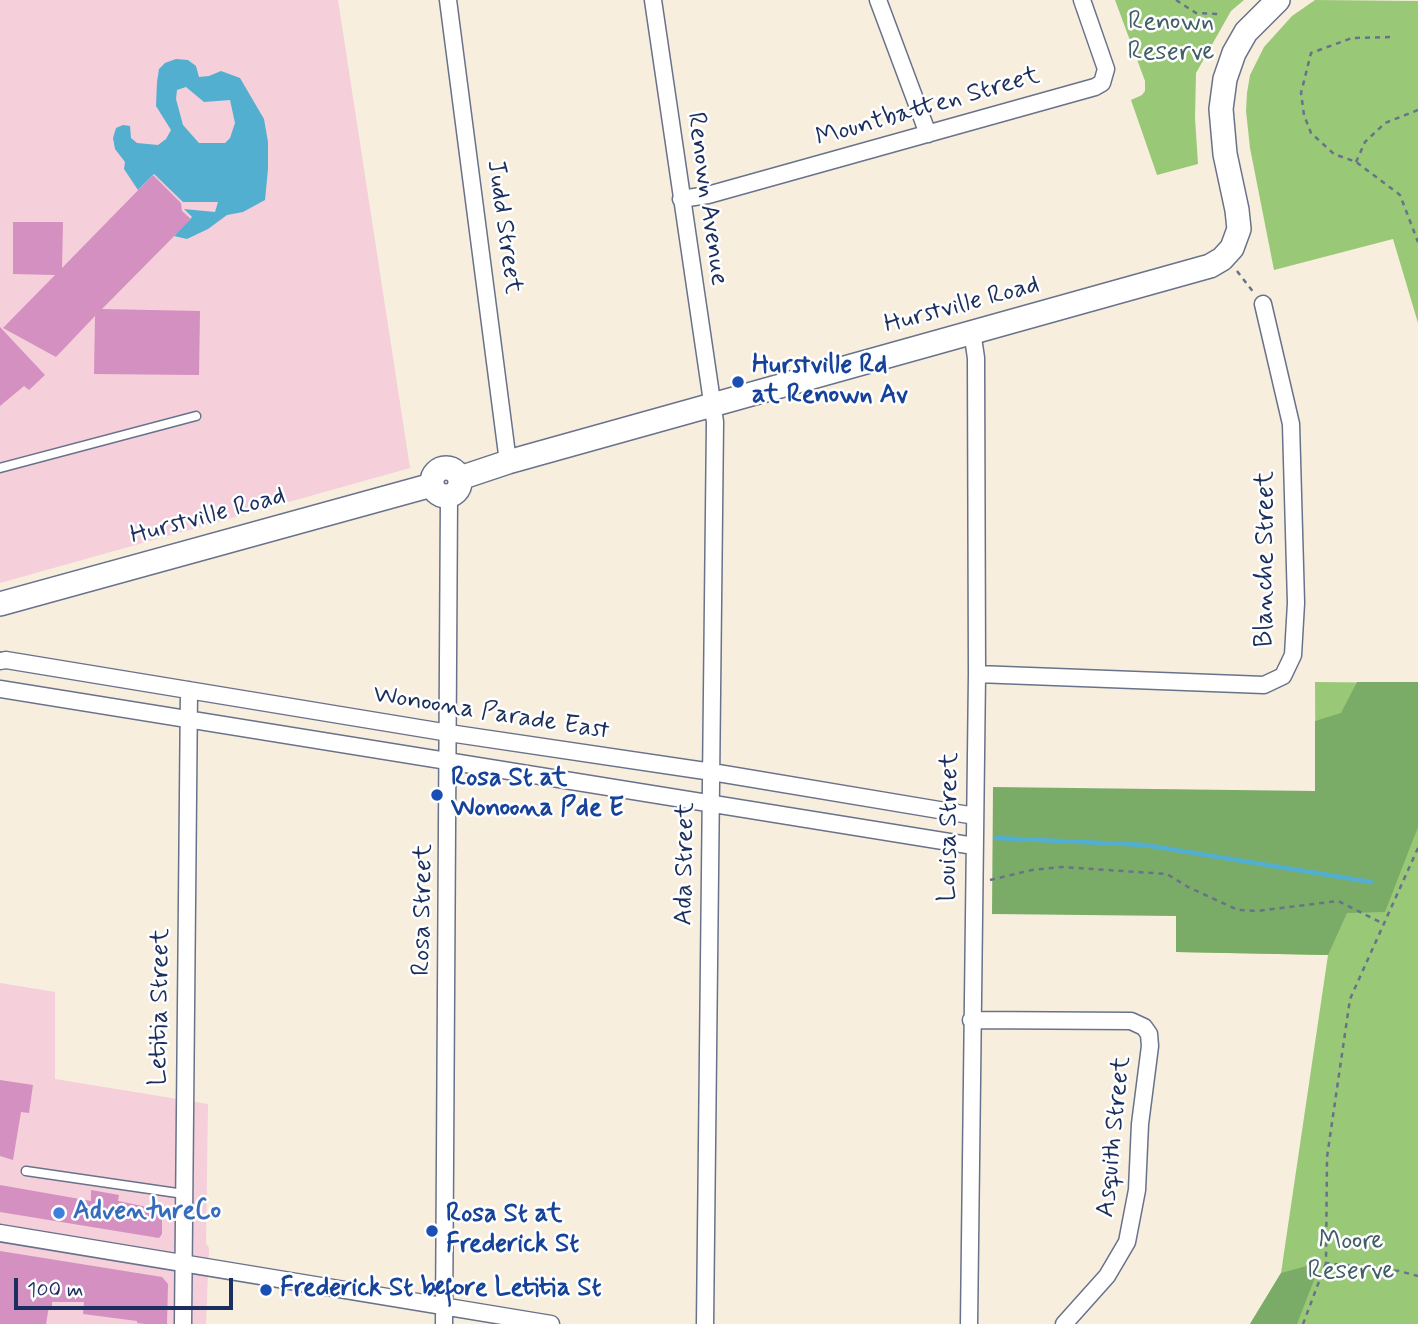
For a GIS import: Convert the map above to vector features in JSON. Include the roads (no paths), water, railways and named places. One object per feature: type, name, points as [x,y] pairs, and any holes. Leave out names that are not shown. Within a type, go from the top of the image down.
[{"type":"main road","name":"Hurstville Road","points":[[0,604],[447,486],[508,461],[1210,266],[1227,253],[1239,229],[1225,154],[1221,109],[1225,79],[1234,53],[1246,32],[1278,0]]},
{"type":"street","name":"Judd Street","points":[[448,0],[508,461]]},
{"type":"street","name":"Renown Avenue","points":[[653,0],[711,405]]},
{"type":"street","points":[[878,0],[928,134]]},
{"type":"street","name":"Mountbatten Street","points":[[681,200],[708,195],[1095,87],[1102,83],[1105,76],[1105,63],[1082,0]]},
{"type":"street","name":"Blanche Street","points":[[977,674],[1264,685],[1283,676],[1293,655],[1296,603],[1291,424],[1263,304]]},
{"type":"street","name":"Louisa Street","points":[[969,1324],[977,674],[976,358],[972,331]]},
{"type":"street","name":"Ada Street","points":[[705,1324],[715,422],[711,405]]},
{"type":"street","name":"Rosa Street","points":[[444,1324],[449,760],[447,486]]},
{"type":"street","name":"Wonoona Parade East","points":[[0,661],[712,772],[975,816]]},
{"type":"street","name":"Wonoona Parade East","points":[[0,689],[974,846]]},
{"type":"street","name":"Letitia Street","points":[[183,1324],[189,690]]},
{"type":"street","name":"Asquith Street","points":[[971,1020],[1131,1021],[1144,1027],[1149,1034],[1137,1190],[1129,1234],[1122,1252],[1107,1276],[1064,1324]]},
{"type":"street","points":[[0,1233],[551,1324]]},
{"type":"lane","points":[[0,468],[196,416]]},
{"type":"lane","points":[[26,1171],[184,1194]]},
{"type":"water","points":[[176,59],[188,60],[196,66],[199,77],[221,71],[240,78],[264,119],[268,142],[265,200],[243,212],[227,215],[208,229],[187,239],[174,236],[192,217],[184,209],[215,212],[218,202],[183,202],[154,174],[138,190],[124,169],[125,162],[115,149],[113,138],[116,128],[123,125],[130,126],[131,138],[137,143],[158,145],[166,139],[171,130],[156,106],[159,69],[165,63]],"holes":[[[186,87],[204,102],[230,100],[235,123],[230,138],[225,143],[199,143],[183,125],[176,99],[177,90]]]},
{"type":"waterway","points":[[996,838],[1145,845],[1371,882]]},
{"type":"place","name":"Hurstville Rd at Renown Av","points":[[738,382]]},
{"type":"place","name":"Rosa St at Wonoona Pde E","points":[[437,795]]},
{"type":"place","name":"AdventureCo","points":[[59,1213]]},
{"type":"place","name":"Rosa St at Frederick St","points":[[432,1231]]},
{"type":"place","name":"Frederick St before Letitia St","points":[[266,1290]]},
{"type":"park label","name":"Renown Reserve","points":[[1171,39]]},
{"type":"park label","name":"Moore Reserve","points":[[1351,1258]]}]
